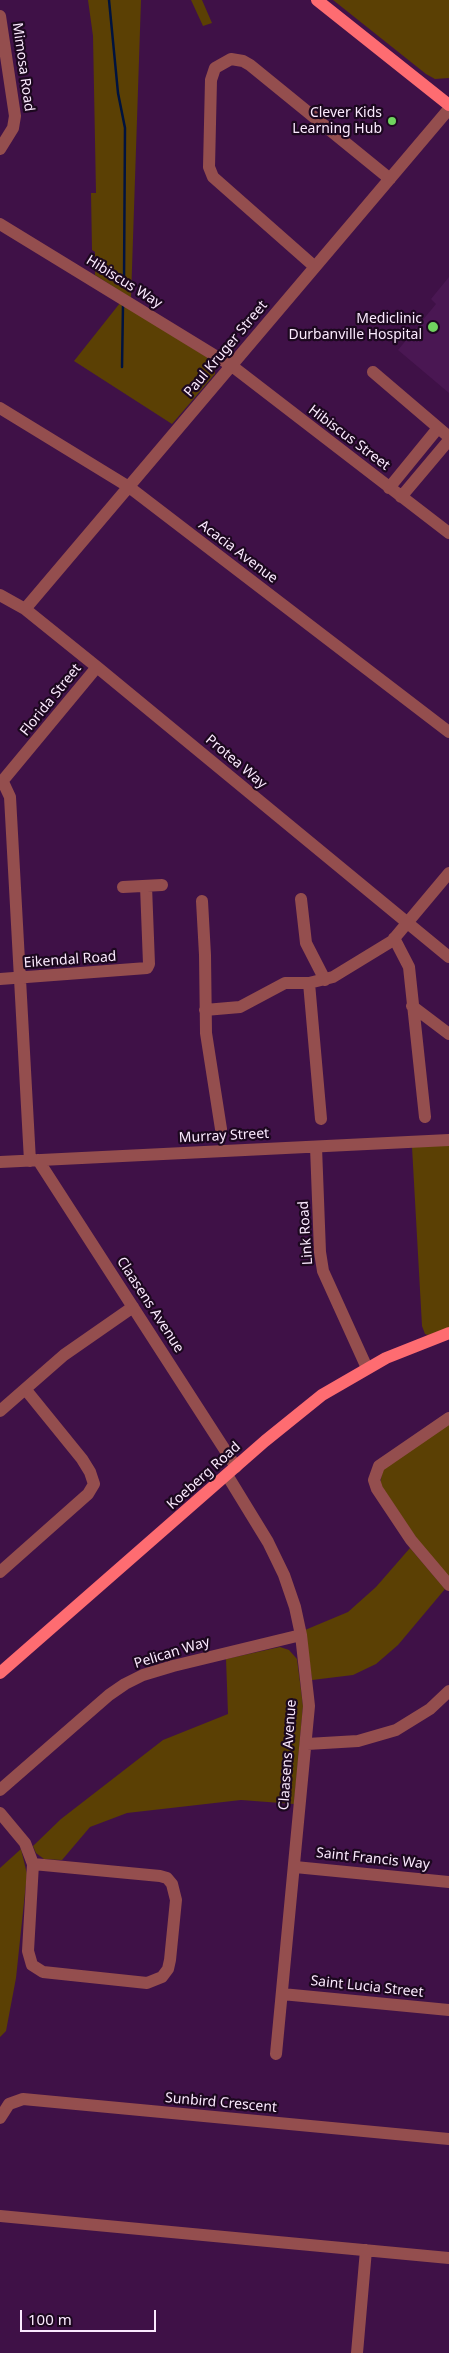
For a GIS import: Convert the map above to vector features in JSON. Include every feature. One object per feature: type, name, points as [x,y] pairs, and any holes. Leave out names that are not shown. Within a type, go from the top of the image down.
[{"type":"main road","points":[[317,0],[449,105]]},
{"type":"main road","name":"Koeberg Road","points":[[0,1673],[231,1471],[322,1396],[366,1368],[414,1346],[449,1333]]},
{"type":"street","name":"Mimosa Road","points":[[0,16],[15,116],[13,128],[0,149]]},
{"type":"street","points":[[315,267],[212,178],[209,167],[211,80],[215,68],[231,59],[243,60],[390,180]]},
{"type":"street","name":"Paul Kruger Street","points":[[25,609],[449,109]]},
{"type":"street","name":"Hibiscus Way","points":[[0,224],[232,366]]},
{"type":"street","name":"Hibiscus Street","points":[[232,366],[449,533]]},
{"type":"street","points":[[373,372],[449,438],[401,497]]},
{"type":"street","name":"Acacia Avenue","points":[[0,408],[129,487],[449,732]]},
{"type":"street","points":[[390,488],[438,428]]},
{"type":"street","name":"Protea Way","points":[[0,595],[25,609],[97,667],[449,957]]},
{"type":"street","name":"Florida Street","points":[[34,1160],[20,979],[10,796],[2,783],[97,667]]},
{"type":"street","points":[[205,1010],[246,1005],[285,982],[309,983],[325,980],[381,949],[394,938],[449,873]]},
{"type":"street","points":[[123,887],[162,885]]},
{"type":"street","name":"Eikendal Road","points":[[0,979],[143,970],[149,964],[146,886]]},
{"type":"street","points":[[300,899],[306,943],[325,980]]},
{"type":"street","points":[[202,901],[207,1040],[221,1129]]},
{"type":"street","points":[[394,938],[409,967],[424,1117]]},
{"type":"street","points":[[309,983],[321,1119]]},
{"type":"street","points":[[412,1006],[449,1034]]},
{"type":"street","name":"Murray Street","points":[[0,1162],[449,1140]]},
{"type":"street","name":"Link Road","points":[[316,1147],[320,1252],[323,1271],[366,1368]]},
{"type":"street","name":"Claasens Avenue","points":[[34,1160],[133,1307],[231,1471],[284,1575],[295,1607],[301,1635],[308,1706],[307,1744],[276,2054]]},
{"type":"street","points":[[0,1412],[64,1355],[133,1307]]},
{"type":"street","points":[[0,1572],[88,1494],[94,1484],[90,1472],[82,1459],[26,1390]]},
{"type":"street","points":[[449,1418],[380,1466],[374,1480],[376,1490],[411,1540],[449,1586]]},
{"type":"street","name":"Pelican Way","points":[[0,1790],[109,1694],[125,1684],[143,1675],[173,1666],[301,1635]]},
{"type":"street","points":[[307,1744],[358,1741],[396,1730],[430,1709],[449,1690]]},
{"type":"street","points":[[0,1813],[25,1843],[33,1864],[28,1951],[30,1961],[36,1968],[43,1972],[147,1983],[162,1977],[168,1969],[170,1960],[176,1900],[172,1884],[167,1878],[33,1864]]},
{"type":"street","name":"Saint Francis Way","points":[[294,1867],[449,1882]]},
{"type":"street","name":"Saint Lucia Street","points":[[282,1994],[449,2010]]},
{"type":"street","name":"Sunbird Crescent","points":[[0,2118],[9,2104],[23,2100],[449,2139]]},
{"type":"street","points":[[0,2216],[449,2258]]},
{"type":"street","points":[[357,2353],[366,2250]]},
{"type":"shaded area","points":[[88,0],[141,0],[131,298],[95,275],[95,252],[92,250],[91,193],[96,193],[93,36]]},
{"type":"shaded area","points":[[191,0],[202,0],[212,23],[203,26]]},
{"type":"shaded area","points":[[333,0],[449,0],[449,78],[435,79],[426,74]]},
{"type":"shaded area","name":"Mediclinic Durbanville Hospital","points":[[449,277],[449,393],[398,350],[436,304],[431,299]]},
{"type":"shaded area","points":[[120,303],[210,359],[215,369],[215,374],[172,424],[74,361]]},
{"type":"shaded area","points":[[449,1145],[449,1328],[428,1335],[425,1334],[422,1326],[412,1147]]},
{"type":"shaded area","points":[[449,1424],[449,1578],[425,1551],[380,1484],[383,1469]]},
{"type":"shaded area","points":[[410,1548],[445,1589],[398,1645],[376,1664],[353,1675],[312,1680],[305,1630],[348,1612],[376,1587]]},
{"type":"shaded area","points":[[280,1647],[289,1650],[297,1659],[303,1706],[294,1804],[241,1800],[127,1813],[90,1827],[62,1860],[44,1859],[36,1853],[33,1846],[61,1819],[163,1740],[228,1714],[226,1659]]},
{"type":"shaded area","points":[[21,1849],[27,1874],[16,1978],[6,2031],[0,2037],[0,1868]]},
{"type":"waterway","points":[[109,0],[118,93],[125,128],[124,282]]},
{"type":"waterway","points":[[122,367],[123,305]]},
{"type":"place","name":"Clever Kids Learning Hub","points":[[392,121]]},
{"type":"place","name":"Mediclinic Durbanville Hospital","points":[[433,327]]}]
